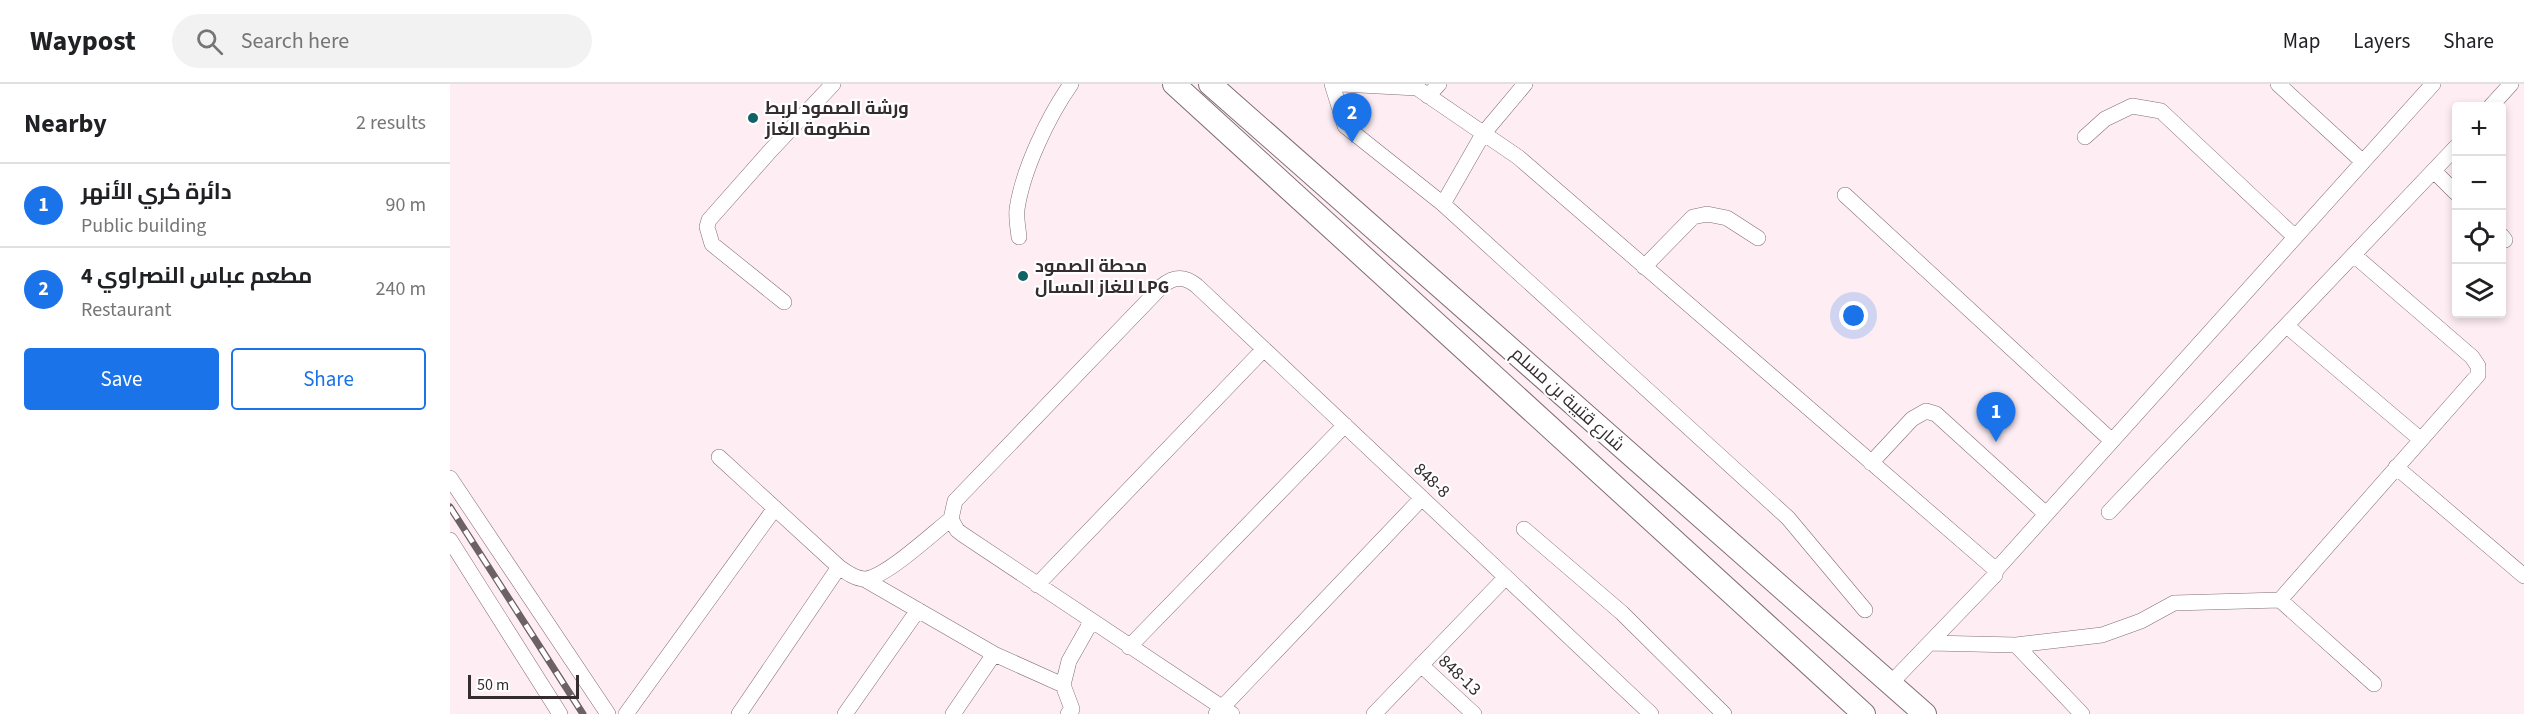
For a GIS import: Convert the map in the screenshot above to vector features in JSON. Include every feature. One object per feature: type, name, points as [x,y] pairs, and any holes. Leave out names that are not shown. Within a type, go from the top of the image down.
[{"type":"highway","name":"شارع قتيبة بن مسلم","points":[[1174,84],[1864,714]]},
{"type":"highway","name":"شارع قتيبة بن مسلم","points":[[1210,84],[1925,714]]},
{"type":"street","points":[[784,302],[712,244],[706,227],[709,220],[771,150],[833,84]]},
{"type":"street","points":[[1019,237],[1017,210],[1032,158],[1055,106],[1071,84]]},
{"type":"street","points":[[1332,84],[1345,126],[1443,204],[1788,518],[1865,610]]},
{"type":"street","points":[[1341,84],[1417,88],[1518,157],[1996,570]]},
{"type":"street","points":[[1428,96],[1439,84]]},
{"type":"street","points":[[1443,204],[1483,134],[1525,84]]},
{"type":"street","points":[[2278,84],[2363,162]]},
{"type":"street","points":[[1890,684],[1995,575],[1996,570],[2433,84]]},
{"type":"street","points":[[2495,102],[2511,84]]},
{"type":"street","points":[[2085,137],[2105,118],[2132,106],[2161,111],[2295,237]]},
{"type":"street","points":[[2109,512],[2452,153]]},
{"type":"street","points":[[2435,172],[2452,188]]},
{"type":"street","points":[[1845,195],[2112,441]]},
{"type":"street","points":[[1644,267],[1693,217],[1707,214],[1727,218],[1758,237]]},
{"type":"street","points":[[2280,600],[2420,440],[2472,385],[2478,375],[2478,366],[2472,357],[2355,256]]},
{"type":"street","name":"848-8","points":[[951,519],[955,501],[1162,286],[1175,278],[1183,278],[1197,286],[1651,714]]},
{"type":"street","points":[[2288,327],[2420,440]]},
{"type":"street","points":[[1037,585],[1264,349]]},
{"type":"street","points":[[1871,463],[1912,419],[1926,411],[1936,414],[2046,514]]},
{"type":"street","points":[[1129,647],[1345,425]]},
{"type":"street","points":[[719,458],[850,575],[864,579],[994,654],[1063,685]]},
{"type":"street","points":[[2396,467],[2524,576]]},
{"type":"street","points":[[450,478],[608,714]]},
{"type":"street","points":[[864,579],[881,574],[951,519],[953,525],[962,534],[1223,712],[1422,498]]},
{"type":"street","points":[[626,714],[775,508]]},
{"type":"street","points":[[1524,529],[1622,613],[1724,714]]},
{"type":"street","points":[[450,540],[560,714]]},
{"type":"street","points":[[739,714],[839,567]]},
{"type":"street","points":[[1374,714],[1506,577]]},
{"type":"street","points":[[1930,643],[2016,645],[2102,635],[2141,621],[2174,603],[2280,600],[2374,684]]},
{"type":"street","points":[[845,714],[918,610]]},
{"type":"street","points":[[1068,714],[1072,709],[1063,685],[1069,661],[1091,622]]},
{"type":"street","points":[[2016,645],[2082,714]]},
{"type":"street","points":[[953,714],[994,654]]},
{"type":"street","name":"848-13","points":[[1421,665],[1474,714]]},
{"type":"railway","points":[[450,507],[583,714]]},
{"type":"place","name":"ورشة الصمود لربط منظومة الغاز","points":[[753,118]]},
{"type":"place","name":"مطعم عباس النصراوي 4","points":[[1352,143]]},
{"type":"place","name":"محطة الصمود للغاز المسال LPG","points":[[1023,276]]},
{"type":"place","name":"دائرة كري الأنهر","points":[[1996,442]]}]
